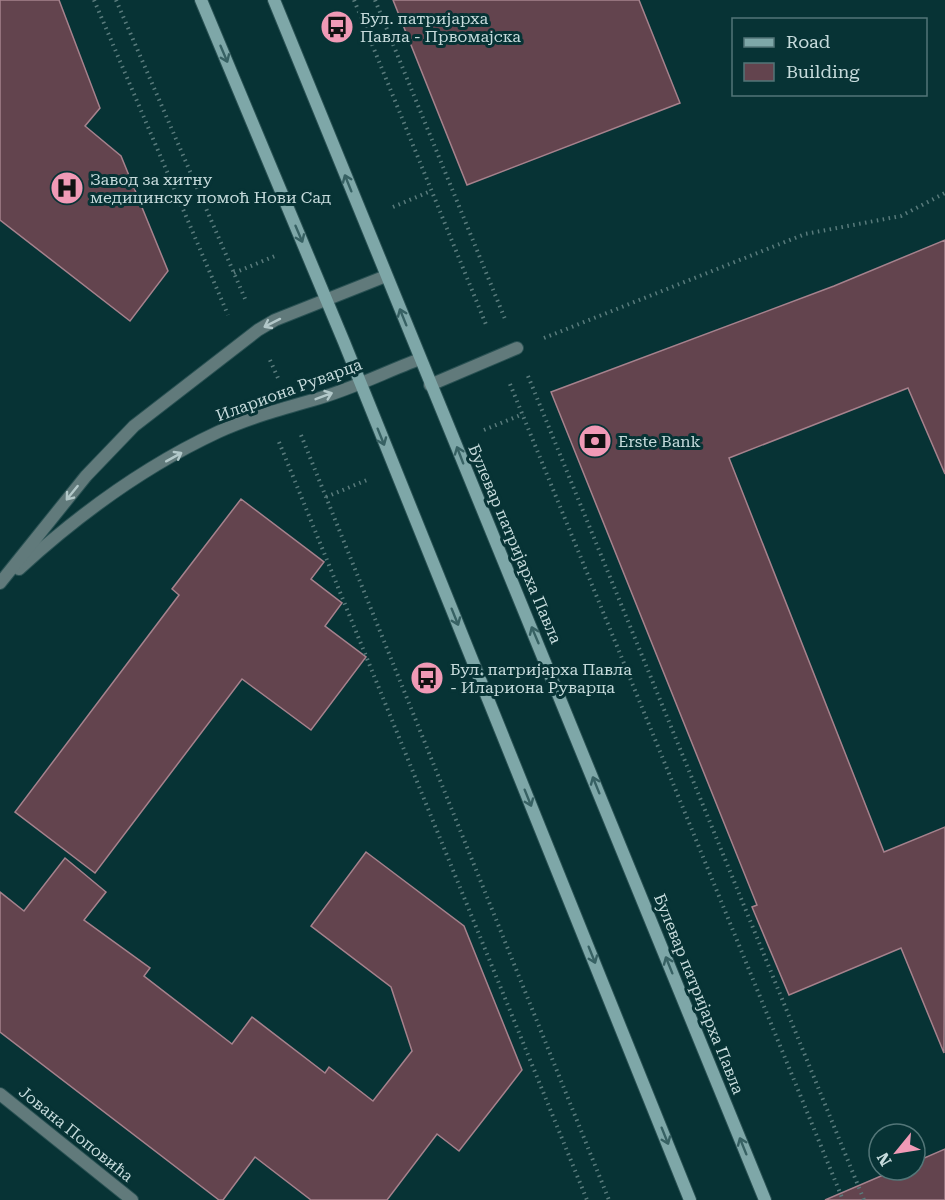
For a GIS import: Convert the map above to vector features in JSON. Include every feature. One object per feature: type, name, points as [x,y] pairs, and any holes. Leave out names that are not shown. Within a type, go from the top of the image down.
[{"type":"main road","points":[[201,0],[326,300],[690,1200]]},
{"type":"main road","name":"Булевар патријарха Павла","points":[[274,0],[765,1200]]},
{"type":"street","name":"Илариона Руварца","points":[[0,585],[86,476],[134,426],[258,330],[386,276]]},
{"type":"street","points":[[430,385],[517,348]]},
{"type":"street","name":"Илариона Руварца","points":[[0,585],[46,544],[123,485],[218,432],[288,405],[314,400],[420,359]]},
{"type":"street","name":"Јована Поповића","points":[[0,1094],[132,1200]]},
{"type":"path","points":[[94,0],[240,345]]},
{"type":"path","points":[[116,0],[258,330],[609,1200]]},
{"type":"path","points":[[354,0],[843,1200]]},
{"type":"path","points":[[375,0],[864,1200]]},
{"type":"path","points":[[517,348],[805,234],[901,216],[945,193]]},
{"type":"path","points":[[268,413],[587,1200]]},
{"type":"building","name":"Завод за хитну медицинску помоћ Нови Сад","points":[[0,0],[59,0],[100,108],[85,126],[121,156],[168,271],[130,321],[0,220]]},
{"type":"building","points":[[393,0],[639,0],[680,103],[467,185]]},
{"type":"building","points":[[945,240],[945,474],[908,388],[729,458],[884,852],[945,827],[944,1053],[901,948],[789,995],[752,907],[757,905],[551,392],[834,286]]},
{"type":"building","points":[[241,499],[324,562],[311,579],[342,603],[325,626],[366,657],[311,730],[242,679],[95,873],[15,812],[179,595],[172,589]]},
{"type":"building","points":[[366,852],[464,926],[522,1070],[459,1151],[437,1134],[387,1200],[311,1200],[255,1157],[223,1200],[219,1200],[0,1032],[0,892],[24,911],[65,858],[106,892],[84,920],[150,968],[144,976],[232,1044],[252,1017],[325,1073],[329,1067],[373,1101],[412,1051],[391,987],[311,926]]},
{"type":"building","points":[[945,1149],[945,1200],[825,1200],[867,1182],[927,1182],[927,1157]]},
{"type":"place","name":"Бул. патријарха Павла - Првомајска","points":[[337,27]]},
{"type":"place","name":"Завод за хитну медицинску помоћ Нови Сад","points":[[67,188]]},
{"type":"place","name":"Erste Bank","points":[[595,441]]},
{"type":"place","name":"Бул. патријарха Павла - Илариона Руварца","points":[[427,678]]}]
